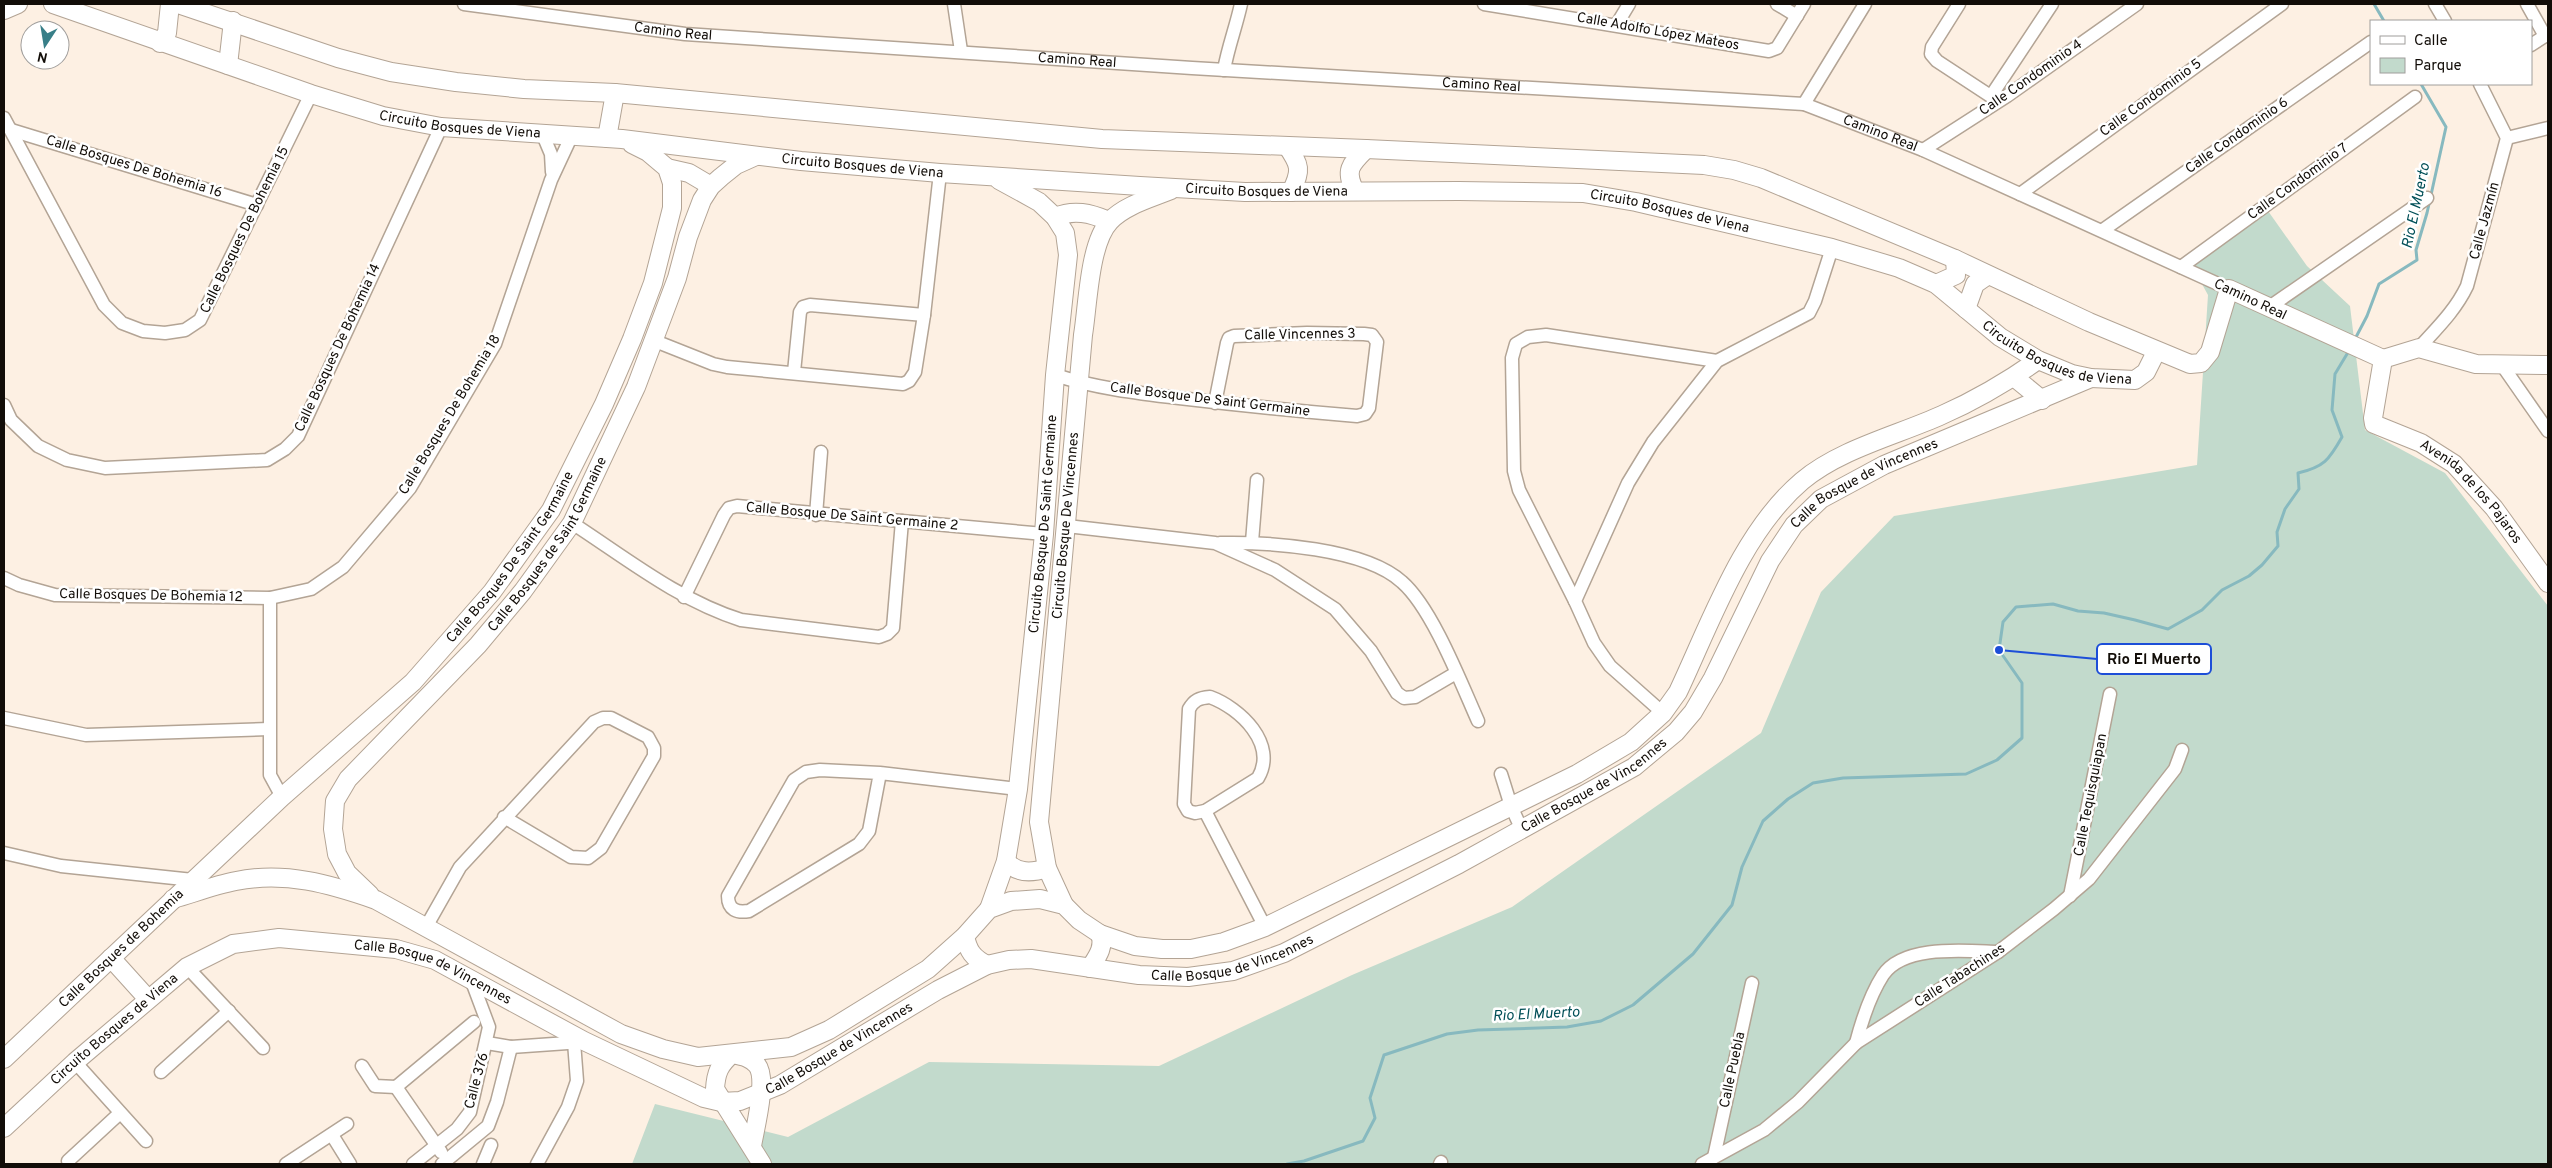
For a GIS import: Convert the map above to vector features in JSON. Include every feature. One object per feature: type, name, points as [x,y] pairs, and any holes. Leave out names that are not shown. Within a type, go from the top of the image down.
[{"type":"main road","points":[[4,10],[18,4]]},
{"type":"main road","name":"Circuito Bosques de Viena","points":[[53,4],[160,43],[311,94],[383,116],[441,128],[614,139],[756,156],[940,173],[1176,188],[1291,192],[1583,194],[1636,202],[1832,248],[1899,268],[1936,284],[2000,337],[2038,360],[2091,378],[2135,380],[2146,372],[2156,352]]},
{"type":"main road","points":[[160,43],[167,33],[170,4]]},
{"type":"main road","points":[[178,4],[338,58],[391,72],[514,88],[615,93],[1102,139],[1704,165],[1734,170],[1761,178],[1955,259],[1988,276],[2156,352],[2190,364],[2201,363],[2210,352],[2229,289]]},
{"type":"main road","points":[[228,65],[233,21]]},
{"type":"main road","points":[[615,93],[614,139],[648,152],[667,168],[689,173],[711,186]]},
{"type":"main road","points":[[1287,146],[1299,167],[1298,178],[1291,192]]},
{"type":"main road","points":[[1355,191],[1349,179],[1349,170],[1354,160],[1366,149]]},
{"type":"main road","name":"Calle Bosques de Saint Germaine","points":[[376,900],[347,873],[337,854],[332,829],[335,801],[348,779],[478,645],[523,591],[572,522],[636,388],[655,341],[677,278],[688,237],[702,200],[711,186],[736,165],[756,156]]},
{"type":"main road","name":"Calle Bosques De Saint Germaine","points":[[173,899],[282,797],[413,682],[445,648],[492,592],[551,510],[604,404],[653,283],[672,208],[672,183],[667,168]]},
{"type":"main road","name":"Circuito Bosque De Saint Germaine","points":[[989,176],[1039,202],[1054,217],[1065,233],[1068,254],[1055,374],[1044,534],[1018,789],[1006,861],[989,909]]},
{"type":"main road","points":[[1054,217],[1066,212],[1079,212],[1094,214],[1109,221],[1136,204],[1176,188]]},
{"type":"main road","name":"Circuito Bosque De Vincennes","points":[[1064,905],[1047,868],[1039,822],[1083,335],[1094,257],[1100,238],[1109,221]]},
{"type":"main road","points":[[1936,284],[1956,275],[1955,259]]},
{"type":"main road","points":[[1966,309],[1974,284],[1988,276]]},
{"type":"main road","name":"Camino Real","points":[[2229,289],[2324,334],[2380,357]]},
{"type":"main road","points":[[2380,357],[2419,348],[2476,364],[2548,365]]},
{"type":"main road","name":"Avenida de los Pajaros","points":[[2380,357],[2373,418],[2374,424],[2421,443],[2454,464],[2494,508],[2548,583]]},
{"type":"main road","name":"Calle Bosque de Vincennes","points":[[376,900],[621,1034],[663,1049],[698,1057],[791,1047],[829,1030],[928,968],[965,936],[989,909],[1011,901],[1040,899],[1064,905],[1079,920],[1100,934],[1135,946],[1162,950],[1191,949],[1224,942],[1265,927],[1577,774],[1631,742],[1663,713],[1678,692],[1750,544],[1775,510],[1803,481],[1845,455],[1944,414],[2014,377],[2038,360]]},
{"type":"main road","points":[[2014,377],[2042,400]]},
{"type":"main road","name":"Calle Bosque de Vincennes","points":[[233,944],[279,938],[396,949],[435,960],[470,977],[579,1042],[704,1098],[721,1102],[740,1101],[780,1085],[938,990],[986,965],[1031,959],[1139,975],[1188,977],[1233,971],[1284,953],[1459,864],[1634,767],[1676,732],[1693,712],[1713,678],[1770,560],[1794,525],[1821,500],[1884,465],[2091,378]]},
{"type":"main road","points":[[1006,861],[1012,868],[1021,871],[1034,872],[1047,868]]},
{"type":"main road","name":"Calle Bosques de Bohemia","points":[[4,1059],[173,899],[236,881],[270,877],[306,879],[342,888],[376,900]]},
{"type":"main road","points":[[1090,968],[1099,953],[1103,941],[1100,934]]},
{"type":"main road","points":[[965,936],[968,948],[975,959],[986,965]]},
{"type":"main road","name":"Circuito Bosques de Viena","points":[[4,1128],[76,1062],[187,967],[233,944]]},
{"type":"main road","points":[[111,958],[148,999]]},
{"type":"main road","points":[[752,1146],[763,1079],[757,1065],[746,1056],[732,1054],[722,1063],[716,1075],[716,1089],[721,1102],[752,1146],[762,1164]]},
{"type":"street","name":"Camino Real","points":[[464,4],[684,34],[1224,70],[1804,104],[1923,150],[2103,230],[2229,289]]},
{"type":"street","points":[[954,4],[961,51]]},
{"type":"street","points":[[1224,70],[1230,39],[1235,32],[1241,4]]},
{"type":"street","name":"Calle Adolfo López Mateos","points":[[1484,4],[1520,6],[1773,50],[1777,48],[1796,16]]},
{"type":"street","points":[[1617,24],[1630,4]]},
{"type":"street","points":[[1777,4],[1796,16],[1804,4]]},
{"type":"street","points":[[1804,104],[1865,4]]},
{"type":"street","points":[[1959,4],[1932,47],[1931,54],[1937,61],[1994,98],[2052,4]]},
{"type":"street","name":"Calle Condominio 4","points":[[1923,150],[1994,98],[2137,4]]},
{"type":"street","name":"Calle Condominio 5","points":[[2020,194],[2282,4]]},
{"type":"street","points":[[2435,4],[2443,20]]},
{"type":"street","points":[[2527,4],[2546,35],[2532,44]]},
{"type":"street","name":"Calle Condominio 6","points":[[2103,230],[2370,43]]},
{"type":"street","points":[[2481,85],[2508,138],[2548,128]]},
{"type":"street","name":"Calle Bosques De Bohemia 15","points":[[4,118],[104,305],[122,323],[143,332],[165,333],[185,330],[200,320],[311,94]]},
{"type":"street","name":"Calle Condominio 7","points":[[2181,267],[2415,97]]},
{"type":"street","name":"Calle Bosques De Bohemia 14","points":[[4,405],[11,420],[38,446],[67,460],[105,468],[267,460],[285,449],[298,436],[441,128]]},
{"type":"street","name":"Calle Bosques De Bohemia 16","points":[[10,130],[257,205]]},
{"type":"street","name":"Calle Bosques De Bohemia 18","points":[[543,135],[551,154],[551,180]]},
{"type":"street","name":"Calle Bosques De Bohemia 18","points":[[270,598],[311,589],[342,567],[410,488],[495,344],[551,180],[571,137]]},
{"type":"street","name":"Calle Jazmín","points":[[2419,348],[2458,305],[2467,286],[2508,138]]},
{"type":"street","points":[[655,341],[712,364],[903,384],[909,381],[915,372],[924,315],[940,173]]},
{"type":"street","points":[[2268,308],[2427,198]]},
{"type":"street","points":[[1575,601],[1628,483],[1653,442],[1717,361],[1809,313],[1815,301],[1832,248]]},
{"type":"street","points":[[794,372],[800,312],[804,307],[810,305],[924,315]]},
{"type":"street","name":"Calle Vincennes 3","points":[[1215,403],[1229,338],[1306,333],[1372,335],[1377,342],[1369,408],[1365,414]]},
{"type":"street","points":[[1663,713],[1610,666],[1594,643],[1519,490],[1514,471],[1512,364],[1516,344],[1528,337],[1546,335],[1717,361]]},
{"type":"street","points":[[2502,365],[2548,430]]},
{"type":"street","name":"Calle Bosque De Saint Germaine","points":[[1055,374],[1080,383],[1215,403],[1357,416],[1365,414]]},
{"type":"street","points":[[816,515],[821,452]]},
{"type":"street","points":[[1252,542],[1257,480]]},
{"type":"street","name":"Calle Bosque De Saint Germaine 2","points":[[684,597],[729,508],[737,506],[816,515],[1044,534]]},
{"type":"street","points":[[572,522],[684,597],[741,620],[879,637],[887,634],[893,628],[902,521]]},
{"type":"street","points":[[1067,526],[1215,543],[1252,542],[1355,557],[1374,563],[1392,573],[1404,583],[1428,616],[1478,721]]},
{"type":"street","points":[[1215,543],[1275,570],[1336,610],[1371,651],[1397,693],[1404,698],[1415,697],[1456,673]]},
{"type":"street","name":"Calle Bosques De Bohemia 12","points":[[4,578],[19,585],[55,595],[270,598]]},
{"type":"street","points":[[270,598],[270,775],[282,797]]},
{"type":"street","name":"Calle Tequisquiapan","points":[[2070,896],[2110,694]]},
{"type":"street","points":[[1210,697],[1219,700],[1246,719],[1260,741],[1263,762],[1262,771],[1258,778],[1205,811],[1195,813],[1188,811],[1184,804],[1189,709],[1193,702],[1201,698],[1210,697]]},
{"type":"street","points":[[4,718],[86,735],[269,729]]},
{"type":"street","points":[[426,926],[460,867],[504,817],[594,722],[603,718],[611,718],[648,737],[654,748],[654,756],[601,848],[588,858],[571,856],[504,817]]},
{"type":"street","name":"Calle Tabachines","points":[[1702,1164],[1764,1130],[1798,1102],[1856,1043],[1998,952],[2070,896],[2088,879],[2174,769],[2182,750]]},
{"type":"street","points":[[880,773],[869,831],[859,844],[750,911],[741,912],[733,910],[728,904],[728,896],[794,780],[806,772],[820,770],[880,773],[1018,789]]},
{"type":"street","points":[[1501,774],[1511,806],[1521,828]]},
{"type":"street","points":[[1205,811],[1265,927]]},
{"type":"street","points":[[4,853],[61,866],[193,880]]},
{"type":"street","points":[[1856,1043],[1863,1018],[1883,974],[1897,963],[1916,955],[1949,951],[1998,952]]},
{"type":"street","points":[[187,967],[263,1048]]},
{"type":"street","name":"Calle 376","points":[[412,1164],[457,1129],[470,1112],[487,1043],[489,1024],[470,977]]},
{"type":"street","name":"Calle Puebla","points":[[1714,1157],[1752,983]]},
{"type":"street","points":[[161,1072],[229,1011]]},
{"type":"street","points":[[362,1066],[375,1086],[396,1087],[474,1022]]},
{"type":"street","points":[[537,1164],[568,1108],[577,1081],[579,1042]]},
{"type":"street","name":"Calle 376","points":[[444,1162],[488,1126],[497,1102],[510,1048],[579,1042]]},
{"type":"street","points":[[487,1043],[510,1048]]},
{"type":"street","points":[[76,1062],[146,1142]]},
{"type":"street","points":[[396,1087],[436,1146],[444,1162]]},
{"type":"street","points":[[68,1161],[120,1113]]},
{"type":"street","points":[[286,1164],[347,1124]]},
{"type":"street","points":[[332,1135],[350,1164]]},
{"type":"street","points":[[483,1164],[491,1144]]},
{"type":"green space","points":[[2261,201],[2307,266],[2350,306],[2365,430],[2445,473],[2548,606],[2548,1164],[632,1164],[655,1104],[788,1137],[929,1062],[1159,1066],[1352,975],[1512,907],[1761,733],[1821,592],[1894,516],[2197,465],[2208,295],[2186,255]]},
{"type":"waterway","name":"Rio El Muerto","points":[[2374,4],[2383,20]]},
{"type":"waterway","name":"Rio El Muerto","points":[[2355,339],[2367,316],[2379,284],[2417,260],[2416,250],[2427,213],[2446,127],[2422,85]]},
{"type":"waterway","name":"Rio El Muerto","points":[[1287,1164],[1304,1161],[1363,1141],[1375,1118],[1370,1098],[1384,1055],[1447,1034],[1478,1030],[1567,1027],[1601,1021],[1633,1005],[1693,954],[1732,905],[1742,867],[1763,821],[1788,799],[1813,783],[1843,778],[1966,774],[1997,760],[2022,738],[2022,683],[1999,650],[2003,622],[2016,607],[2053,604],[2078,611],[2104,613],[2168,629],[2202,610],[2222,590],[2249,576],[2262,565],[2278,546],[2277,532],[2285,509],[2299,489],[2298,473],[2314,468],[2325,461],[2342,437],[2332,410],[2335,374],[2350,349]]},
{"type":"place","name":"Rio El Muerto","points":[[1999,650]]}]
